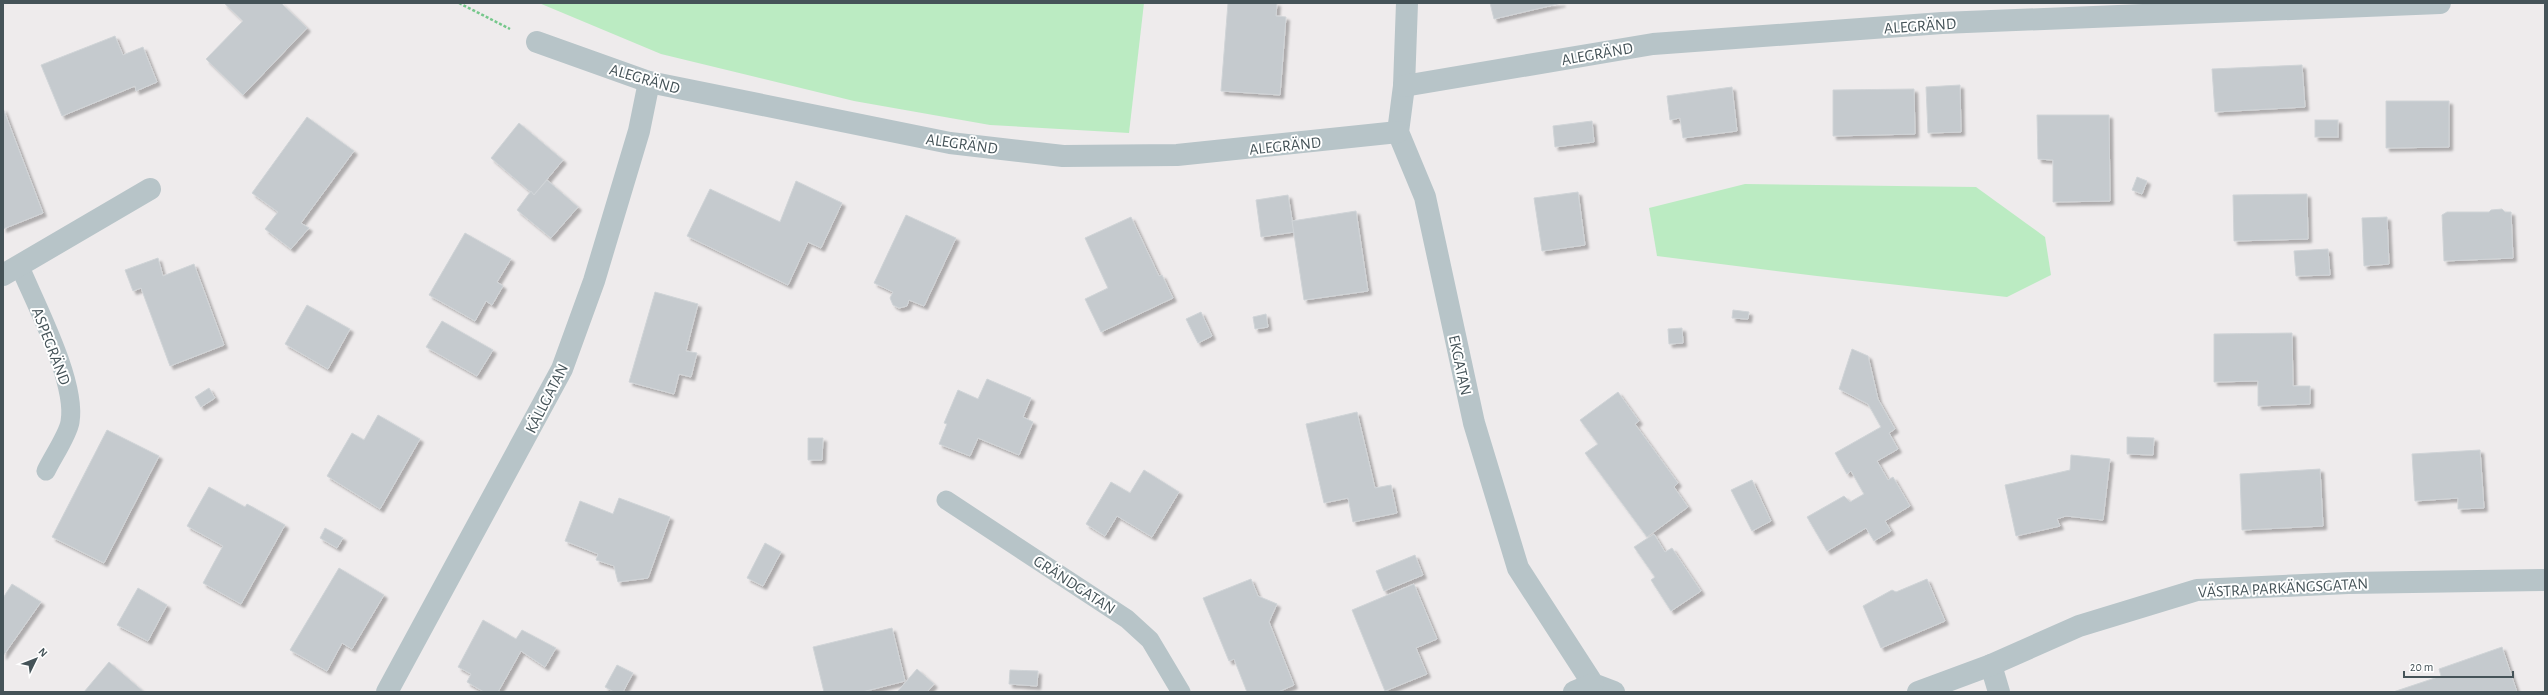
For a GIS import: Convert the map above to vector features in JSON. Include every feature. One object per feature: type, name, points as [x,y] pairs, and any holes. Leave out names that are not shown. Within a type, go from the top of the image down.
[{"type":"street","name":"EKGATAN","points":[[1407,3],[1404,86],[1398,132],[1425,197],[1474,423],[1518,568],[1583,688],[1614,692]]},
{"type":"street","name":"ALEGRÄND","points":[[1404,86],[1653,44],[1950,22],[2440,3]]},
{"type":"street","name":"ALEGRÄND","points":[[537,42],[649,82],[943,141],[1063,156],[1177,155],[1398,132]]},
{"type":"street","name":"KÄLLGATAN","points":[[387,692],[562,369],[594,280],[639,131],[649,82]]},
{"type":"street","name":"ASPEGRÄND","points":[[12,271],[150,188]]},
{"type":"street","name":"VÄSTRA PARKÄNGSGATAN","points":[[1918,692],[1991,665],[2078,626],[2197,590],[2348,583],[2545,580]]},
{"type":"street","points":[[1991,665],[1999,692]]},
{"type":"lane","name":"ASPEGRÄND","points":[[12,271],[64,373],[71,399],[70,423],[46,471]]},
{"type":"lane","name":"GRÄNDGATAN","points":[[946,500],[1127,619],[1150,640],[1181,692]]},
{"type":"path","points":[[459,3],[537,42]]},
{"type":"green space","points":[[539,3],[1144,3],[1129,133],[990,125],[854,101],[661,54]]},
{"type":"green space","points":[[1745,184],[1976,187],[2045,237],[2051,275],[2007,297],[1817,276],[1657,256],[1649,208]]},
{"type":"building","points":[[224,3],[281,3],[307,28],[243,95],[206,59],[243,21]]},
{"type":"building","points":[[1228,3],[1277,3],[1276,16],[1286,17],[1280,95],[1221,91]]},
{"type":"building","points":[[1490,3],[1562,3],[1494,19]]},
{"type":"building","points":[[115,36],[123,55],[143,47],[157,82],[136,91],[135,86],[62,116],[41,65]]},
{"type":"building","points":[[2302,65],[2305,107],[2215,112],[2212,69]]},
{"type":"building","points":[[1960,85],[1961,132],[1928,133],[1926,87]]},
{"type":"building","points":[[1732,87],[1737,131],[1683,138],[1680,118],[1670,120],[1667,96]]},
{"type":"building","points":[[1914,89],[1915,134],[1833,136],[1833,90]]},
{"type":"building","points":[[2386,101],[2449,101],[2449,147],[2386,148]]},
{"type":"building","points":[[3,108],[43,213],[3,229]]},
{"type":"building","points":[[2037,115],[2109,115],[2110,201],[2053,202],[2053,160],[2038,159]]},
{"type":"building","points":[[307,117],[354,151],[301,223],[309,228],[291,249],[265,229],[278,212],[252,193]]},
{"type":"building","points":[[2315,120],[2338,120],[2338,137],[2315,137]]},
{"type":"building","points":[[1592,121],[1594,142],[1555,147],[1553,126]]},
{"type":"building","points":[[519,123],[563,160],[534,195],[491,158]]},
{"type":"building","points":[[2137,177],[2147,181],[2142,194],[2132,190]]},
{"type":"building","points":[[547,180],[578,207],[551,238],[517,210],[531,191],[534,195]]},
{"type":"building","points":[[796,181],[842,203],[821,248],[808,242],[788,285],[687,236],[710,189],[780,222]]},
{"type":"building","points":[[1578,192],[1585,245],[1542,251],[1534,198]]},
{"type":"building","points":[[2307,194],[2308,239],[2234,241],[2233,195]]},
{"type":"building","points":[[1288,195],[1294,232],[1261,237],[1256,200]]},
{"type":"building","points":[[2502,209],[2505,212],[2511,212],[2513,258],[2444,261],[2442,215],[2447,212],[2489,212],[2491,210]]},
{"type":"building","points":[[1356,211],[1368,291],[1304,300],[1292,221]]},
{"type":"building","points":[[906,215],[956,238],[924,306],[909,300],[907,306],[899,308],[893,305],[890,298],[893,292],[874,283]]},
{"type":"building","points":[[1131,217],[1159,276],[1162,275],[1173,298],[1101,332],[1085,299],[1108,288],[1085,238]]},
{"type":"building","points":[[2387,217],[2389,264],[2364,266],[2362,218]]},
{"type":"building","points":[[465,233],[511,259],[497,282],[503,286],[492,305],[486,301],[475,321],[429,295]]},
{"type":"building","points":[[2328,249],[2330,275],[2296,276],[2294,251]]},
{"type":"building","points":[[158,258],[163,276],[194,264],[224,345],[170,366],[141,288],[133,291],[125,270]]},
{"type":"building","points":[[655,292],[698,304],[686,351],[697,353],[691,377],[679,374],[674,394],[629,382]]},
{"type":"building","points":[[307,305],[350,329],[328,369],[285,344]]},
{"type":"building","points":[[1733,310],[1749,312],[1748,319],[1732,318]]},
{"type":"building","points":[[1201,312],[1212,336],[1198,343],[1186,319]]},
{"type":"building","points":[[1266,314],[1268,327],[1255,329],[1253,317]]},
{"type":"building","points":[[442,321],[493,350],[477,376],[426,347]]},
{"type":"building","points":[[1682,328],[1683,343],[1669,344],[1668,329]]},
{"type":"building","points":[[2292,333],[2293,386],[2310,386],[2310,404],[2258,406],[2258,381],[2214,382],[2214,334]]},
{"type":"building","points":[[1852,349],[1868,356],[1878,399],[1895,429],[1889,433],[1898,449],[1877,461],[1888,480],[1893,477],[1910,506],[1885,521],[1891,531],[1874,541],[1866,528],[1827,551],[1807,517],[1844,496],[1850,502],[1864,494],[1851,471],[1847,474],[1835,453],[1881,427],[1868,404],[1839,389]]},
{"type":"building","points":[[987,379],[1031,398],[1023,417],[1033,422],[1019,455],[978,438],[970,456],[939,444],[947,424],[944,423],[958,390],[978,399]]},
{"type":"building","points":[[209,388],[215,398],[201,407],[195,397]]},
{"type":"building","points":[[1618,392],[1639,421],[1635,424],[1678,483],[1674,487],[1688,507],[1647,537],[1585,453],[1598,444],[1580,420]]},
{"type":"building","points":[[1357,412],[1375,488],[1391,485],[1397,513],[1353,522],[1348,498],[1324,503],[1306,424]]},
{"type":"building","points":[[378,415],[420,439],[380,509],[327,476],[352,433],[364,440]]},
{"type":"building","points":[[107,430],[159,456],[104,563],[52,537]]},
{"type":"building","points":[[2127,437],[2154,438],[2153,455],[2127,454]]},
{"type":"building","points":[[808,438],[823,438],[822,460],[808,460]]},
{"type":"building","points":[[2480,450],[2484,508],[2458,509],[2458,498],[2415,501],[2412,454]]},
{"type":"building","points":[[2071,455],[2110,459],[2103,520],[2066,516],[2057,519],[2060,526],[2016,536],[2005,485],[2070,470]]},
{"type":"building","points":[[2320,469],[2323,526],[2242,530],[2240,474]]},
{"type":"building","points":[[1144,470],[1179,492],[1152,537],[1117,516],[1105,536],[1086,524],[1111,482],[1130,493]]},
{"type":"building","points":[[1752,480],[1771,521],[1752,531],[1731,490]]},
{"type":"building","points":[[209,487],[245,507],[247,504],[285,525],[241,604],[203,583],[223,546],[187,526]]},
{"type":"building","points":[[619,498],[670,517],[648,578],[618,582],[614,566],[596,560],[598,554],[565,541],[580,501],[613,514]]},
{"type":"building","points":[[325,528],[343,538],[337,548],[320,538]]},
{"type":"building","points":[[1654,534],[1665,552],[1672,548],[1701,591],[1671,611],[1651,580],[1655,577],[1634,547]]},
{"type":"building","points":[[765,543],[781,552],[763,586],[747,578]]},
{"type":"building","points":[[1415,555],[1423,575],[1384,591],[1376,571]]},
{"type":"building","points":[[339,568],[384,595],[352,649],[342,643],[327,671],[290,650]]},
{"type":"building","points":[[1251,579],[1258,596],[1277,604],[1269,622],[1294,685],[1278,692],[1247,692],[1234,659],[1229,661],[1203,598]]},
{"type":"building","points":[[1927,579],[1945,621],[1881,648],[1863,606],[1892,590],[1896,592]]},
{"type":"building","points":[[12,584],[41,602],[3,656],[3,598]]},
{"type":"building","points":[[1414,584],[1437,639],[1416,648],[1427,674],[1385,691],[1352,610]]},
{"type":"building","points":[[138,588],[167,605],[148,641],[117,625]]},
{"type":"building","points":[[483,620],[516,639],[522,630],[556,648],[545,667],[521,651],[498,692],[484,692],[467,682],[471,674],[458,667]]},
{"type":"building","points":[[892,628],[905,681],[862,692],[824,692],[813,647]]},
{"type":"building","points":[[2502,647],[2517,692],[2393,692],[2441,676],[2439,669]]},
{"type":"building","points":[[109,662],[144,692],[84,692]]},
{"type":"building","points":[[617,665],[633,673],[623,692],[614,692],[605,687]]},
{"type":"building","points":[[917,669],[934,684],[927,692],[897,692]]},
{"type":"building","points":[[1010,670],[1038,671],[1037,686],[1009,684]]}]
